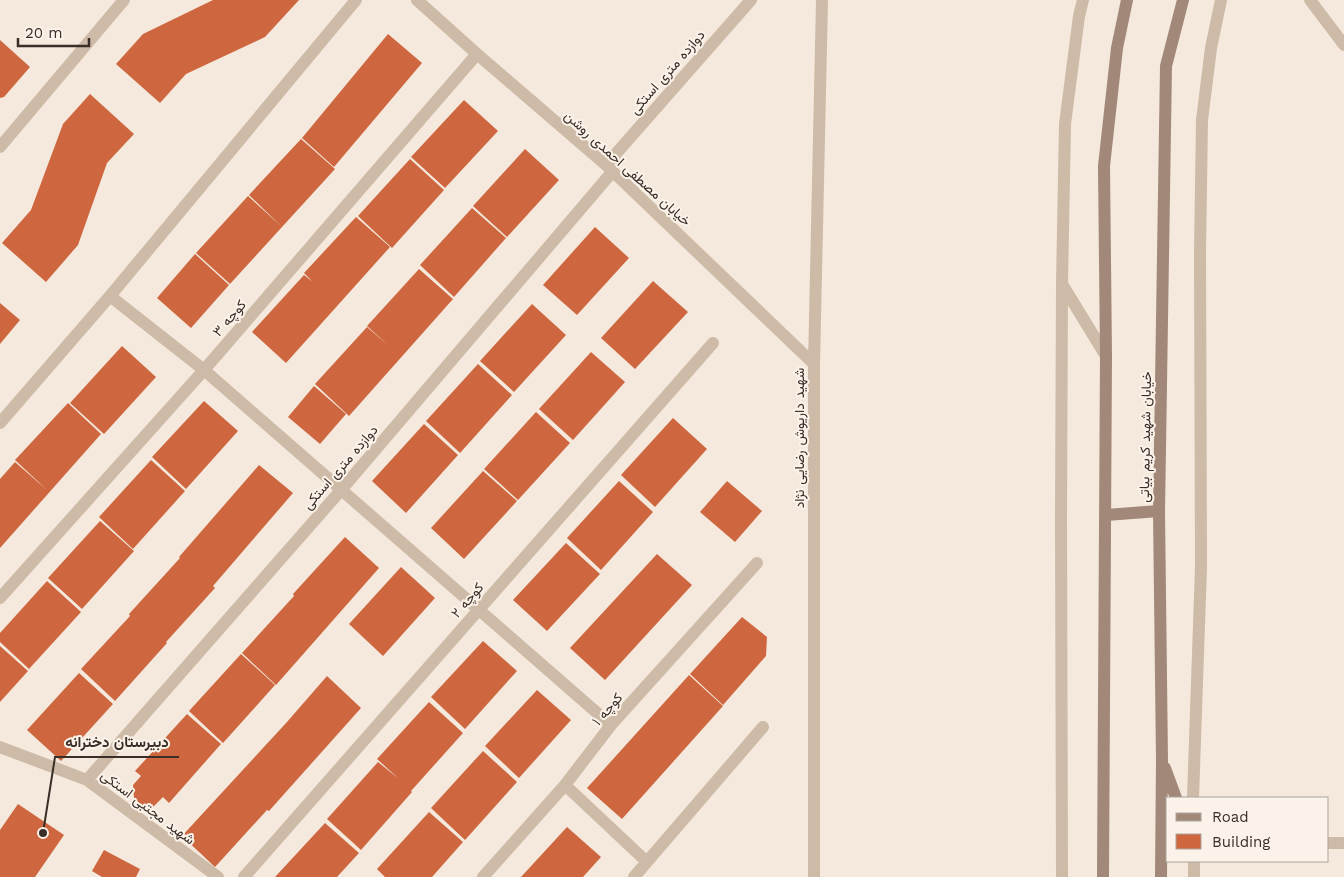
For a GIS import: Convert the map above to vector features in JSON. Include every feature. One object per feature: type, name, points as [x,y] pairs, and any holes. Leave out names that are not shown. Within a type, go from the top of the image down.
[{"type":"main road","points":[[1104,877],[1106,356],[1104,166],[1117,48],[1127,0]]},
{"type":"main road","name":"خیابان شهید کریم بیاتی","points":[[1161,877],[1162,760],[1159,511],[1166,66],[1183,0]]},
{"type":"main road","points":[[1106,515],[1159,511]]},
{"type":"main road","points":[[1162,760],[1176,797]]},
{"type":"street","points":[[0,148],[124,0]]},
{"type":"street","points":[[0,423],[110,296],[356,0]]},
{"type":"street","name":"خیابان مصطفی احمدی روشن","points":[[417,0],[609,168],[814,364]]},
{"type":"street","name":"دوازده متری استکی","points":[[87,780],[342,489],[751,0]]},
{"type":"street","name":"شهید داریوش رضایی نژاد","points":[[814,877],[814,364],[822,0]]},
{"type":"street","points":[[1062,877],[1061,500],[1065,124],[1079,16],[1083,0]]},
{"type":"street","points":[[1193,797],[1201,567],[1200,251],[1202,120],[1211,48],[1221,0]]},
{"type":"street","points":[[1310,0],[1344,46]]},
{"type":"street","name":"کوچه ۳","points":[[0,598],[204,370],[477,54]]},
{"type":"street","points":[[1062,284],[1106,356]]},
{"type":"street","points":[[110,296],[204,370],[611,725]]},
{"type":"street","name":"کوچه ۲","points":[[244,877],[712,343]]},
{"type":"street","name":"کوچه ۱","points":[[483,877],[565,785],[611,725],[757,563]]},
{"type":"street","points":[[634,877],[763,727]]},
{"type":"street","name":"شهید مجتبی استکی","points":[[0,747],[87,780],[218,877]]},
{"type":"street","points":[[565,785],[647,862]]},
{"type":"street","points":[[1329,843],[1344,843]]},
{"type":"street","points":[[1194,862],[1194,877]]},
{"type":"building","points":[[213,0],[299,0],[265,37],[186,74],[160,103],[116,64],[143,34]]},
{"type":"building","points":[[388,34],[422,63],[334,167],[302,138]]},
{"type":"building","points":[[0,40],[30,67],[4,97],[0,98]]},
{"type":"building","points":[[90,94],[134,134],[107,163],[78,245],[46,282],[2,243],[31,210],[63,124]]},
{"type":"building","points":[[464,100],[498,131],[445,188],[411,157]]},
{"type":"building","points":[[301,139],[335,169],[282,227],[249,195]]},
{"type":"building","points":[[525,149],[559,180],[507,237],[473,206]]},
{"type":"building","points":[[410,159],[444,190],[392,248],[358,216]]},
{"type":"building","points":[[248,196],[282,227],[230,284],[196,253]]},
{"type":"building","points":[[472,208],[506,238],[454,297],[420,265]]},
{"type":"building","points":[[356,217],[390,247],[286,363],[252,332],[304,275],[313,282],[304,273]]},
{"type":"building","points":[[595,227],[629,258],[577,315],[543,285]]},
{"type":"building","points":[[195,254],[229,285],[191,328],[157,298]]},
{"type":"building","points":[[419,269],[453,299],[349,416],[315,384],[367,327],[389,346],[367,326]]},
{"type":"building","points":[[653,281],[688,312],[635,369],[601,338]]},
{"type":"building","points":[[0,303],[20,320],[0,344]]},
{"type":"building","points":[[532,304],[566,335],[514,392],[480,361]]},
{"type":"building","points":[[122,346],[156,377],[104,434],[70,403]]},
{"type":"building","points":[[591,352],[625,382],[573,440],[539,409]]},
{"type":"building","points":[[478,364],[512,395],[460,453],[426,421]]},
{"type":"building","points":[[314,386],[346,414],[320,444],[288,417]]},
{"type":"building","points":[[204,401],[238,431],[186,489],[152,457]]},
{"type":"building","points":[[68,403],[101,434],[0,548],[0,479],[15,462],[47,490],[15,460]]},
{"type":"building","points":[[536,412],[570,443],[518,500],[484,469]]},
{"type":"building","points":[[673,418],[707,449],[655,507],[621,475]]},
{"type":"building","points":[[424,424],[458,455],[406,513],[372,481]]},
{"type":"building","points":[[151,460],[185,491],[133,549],[99,517]]},
{"type":"building","points":[[259,465],[293,493],[213,586],[215,588],[115,701],[81,669],[130,616],[129,614],[180,558]]},
{"type":"building","points":[[483,471],[517,501],[464,559],[431,528]]},
{"type":"building","points":[[619,481],[653,512],[601,570],[567,538]]},
{"type":"building","points":[[727,481],[762,511],[735,542],[700,512]]},
{"type":"building","points":[[100,521],[134,551],[82,609],[48,578]]},
{"type":"building","points":[[345,537],[379,568],[276,685],[242,653]]},
{"type":"building","points":[[566,543],[600,574],[547,631],[513,600]]},
{"type":"building","points":[[657,554],[692,585],[605,680],[570,648]]},
{"type":"building","points":[[401,567],[435,598],[383,656],[349,624]]},
{"type":"building","points":[[47,581],[81,612],[29,669],[0,642],[0,633]]},
{"type":"building","points":[[742,617],[767,637],[766,656],[723,705],[690,674]]},
{"type":"building","points":[[483,641],[517,671],[465,729],[431,697]]},
{"type":"building","points":[[0,646],[28,671],[0,702]]},
{"type":"building","points":[[241,654],[275,685],[223,743],[189,711]]},
{"type":"building","points":[[79,673],[113,704],[61,761],[27,730]]},
{"type":"building","points":[[689,675],[723,706],[622,819],[587,788]]},
{"type":"building","points":[[327,676],[361,708],[269,811],[267,810],[215,867],[182,836]]},
{"type":"building","points":[[537,690],[571,720],[519,778],[485,746]]},
{"type":"building","points":[[429,702],[463,733],[361,850],[327,819],[378,762],[399,779],[377,759]]},
{"type":"building","points":[[187,714],[221,744],[169,803],[163,797],[148,812],[134,798],[133,785],[141,776],[135,771]]},
{"type":"building","points":[[483,751],[517,782],[465,840],[431,808]]},
{"type":"building","points":[[18,804],[64,835],[35,877],[0,877],[0,830]]},
{"type":"building","points":[[429,812],[463,842],[432,877],[385,877],[377,869]]},
{"type":"building","points":[[325,823],[359,853],[337,877],[275,877]]},
{"type":"building","points":[[567,827],[601,857],[583,877],[521,877]]},
{"type":"building","points":[[104,850],[140,869],[136,877],[102,877],[92,871]]},
{"type":"place","name":"دبیرستان دخترانه","points":[[43,833]]}]
